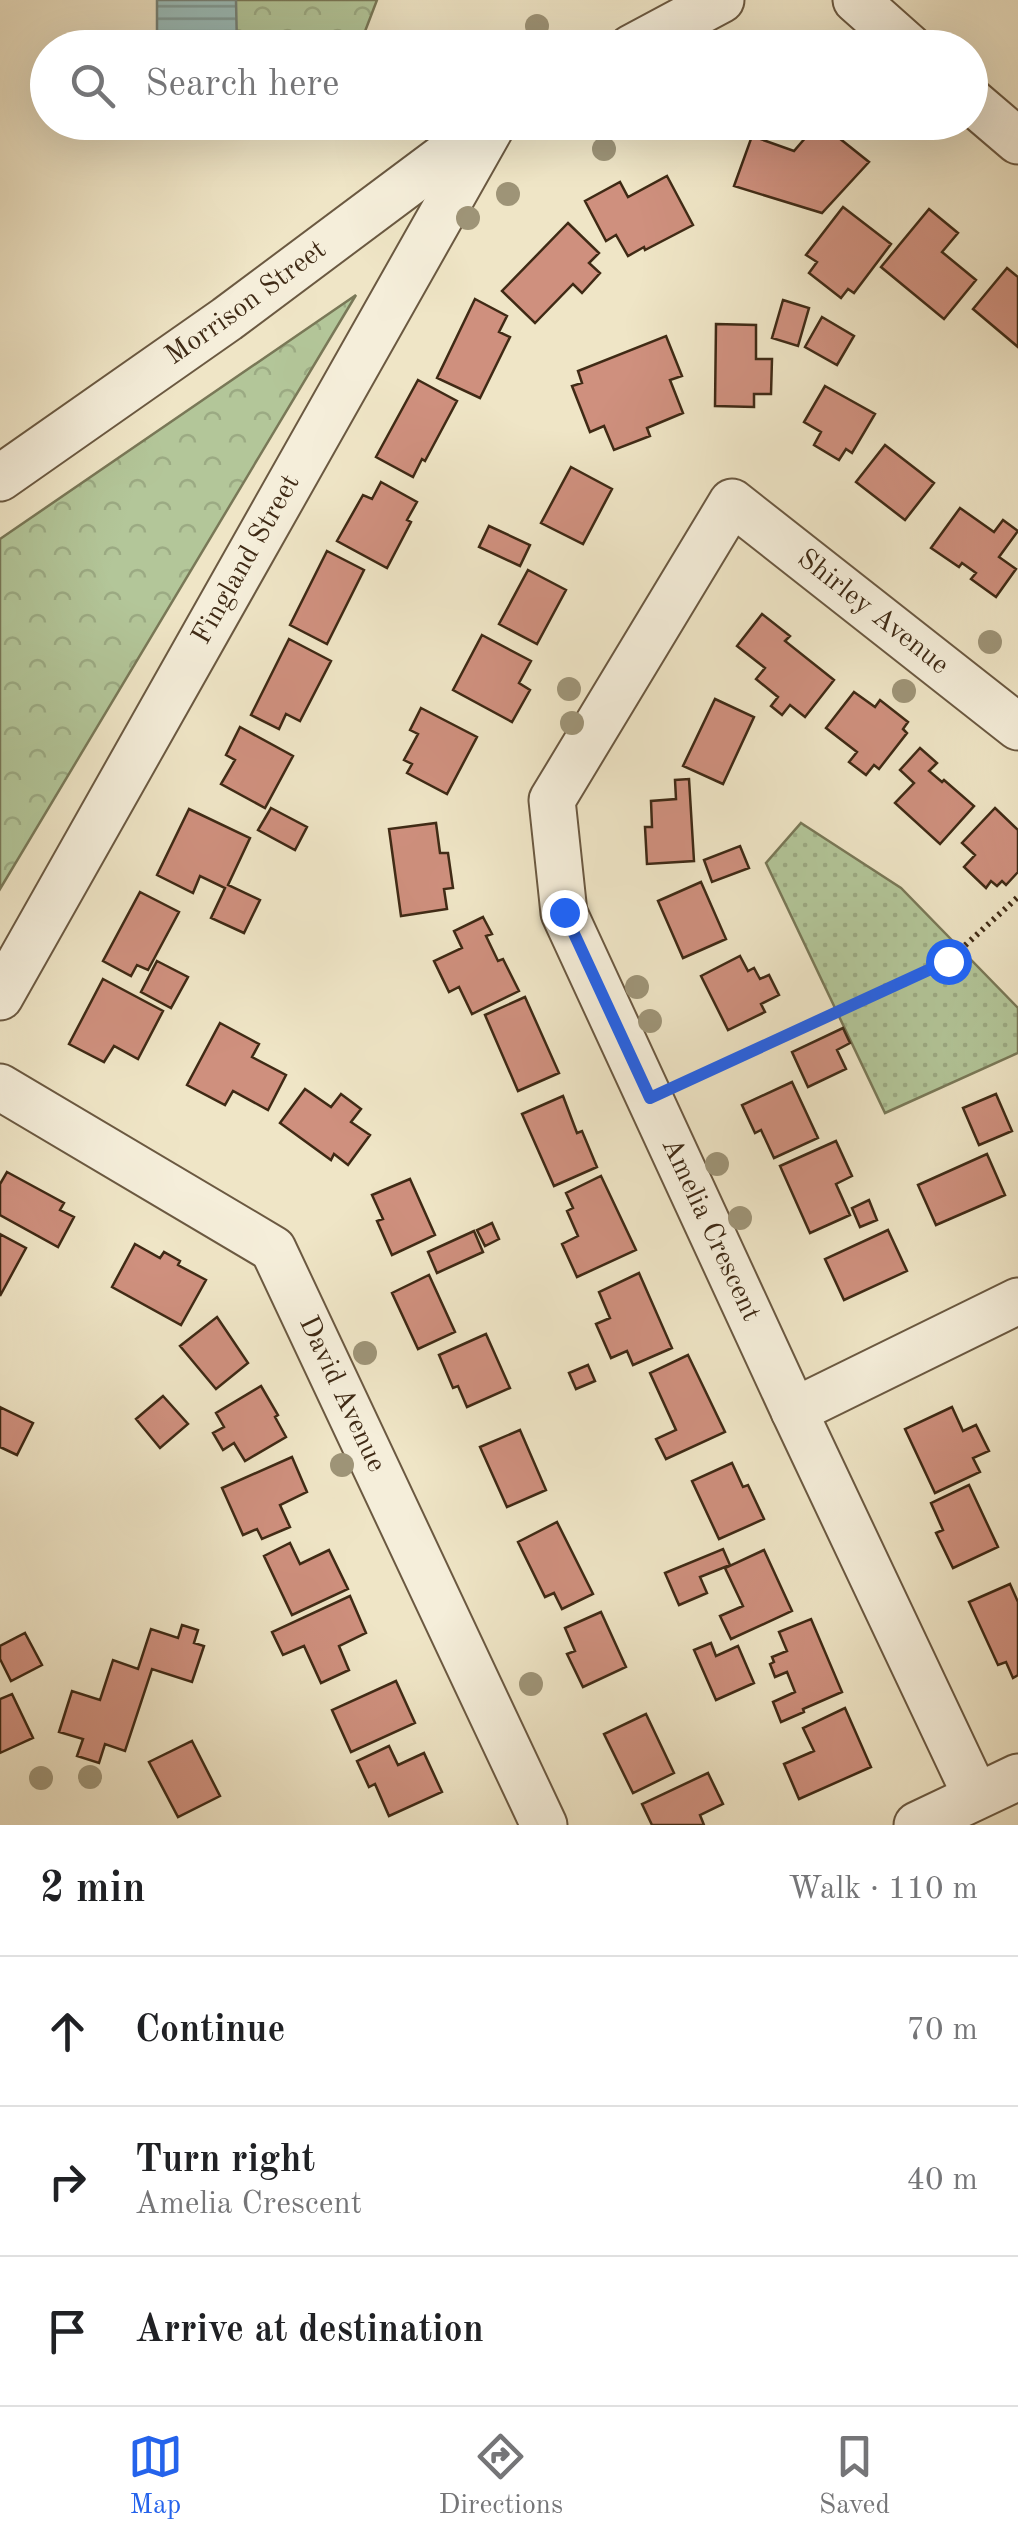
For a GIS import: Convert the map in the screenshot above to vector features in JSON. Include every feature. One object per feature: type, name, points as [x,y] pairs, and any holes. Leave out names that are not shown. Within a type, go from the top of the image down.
[{"type":"street","points":[[665,30],[721,0]]},
{"type":"street","points":[[856,0],[890,30]]},
{"type":"street","points":[[988,115],[1018,141]]},
{"type":"street","name":"Morrison Street","points":[[0,478],[227,320],[468,140]]},
{"type":"street","name":"Fingland Street","points":[[0,997],[482,140]]},
{"type":"street","name":"Shirley Avenue","points":[[730,505],[732,502],[1018,726]]},
{"type":"street","name":"Amelia Crescent","points":[[730,505],[552,800],[564,912],[976,1796]]},
{"type":"street","name":"David Avenue","points":[[0,1087],[273,1249],[544,1825]]},
{"type":"street","points":[[794,1411],[1018,1301]]},
{"type":"street","points":[[917,1825],[1018,1777]]},
{"type":"path","points":[[650,1098],[948,961],[1018,897]]},
{"type":"green space","points":[[202,0],[377,0],[366,30],[202,30]]},
{"type":"green space","points":[[356,295],[0,889],[0,539]]},
{"type":"green space","points":[[801,823],[901,888],[1018,1008],[1018,1053],[885,1113],[766,863]]},
{"type":"water","points":[[157,0],[236,0],[237,30],[157,30]]},
{"type":"building","points":[[751,140],[763,140],[794,151],[803,140],[842,140],[869,162],[822,213],[734,186]]},
{"type":"building","points":[[667,176],[693,225],[628,256],[616,235],[606,241],[585,201],[620,182],[628,197]]},
{"type":"building","points":[[843,207],[891,244],[854,293],[848,289],[841,298],[809,273],[817,262],[806,255]]},
{"type":"building","points":[[929,209],[958,233],[942,252],[976,280],[944,319],[881,267]]},
{"type":"building","points":[[568,223],[599,253],[589,263],[600,273],[582,293],[573,284],[535,323],[502,291]]},
{"type":"building","points":[[1007,268],[1018,277],[1018,347],[973,309]]},
{"type":"building","points":[[475,299],[507,316],[499,332],[510,337],[480,398],[437,378]]},
{"type":"building","points":[[783,300],[809,308],[798,346],[772,338]]},
{"type":"building","points":[[822,317],[854,336],[837,365],[805,347]]},
{"type":"building","points":[[716,324],[756,325],[756,359],[772,359],[771,394],[754,394],[754,407],[715,406]]},
{"type":"building","points":[[666,336],[682,376],[670,380],[683,413],[647,428],[650,436],[614,450],[604,426],[590,432],[572,386],[582,383],[578,371]]},
{"type":"building","points":[[418,380],[457,401],[413,477],[376,457]]},
{"type":"building","points":[[825,386],[875,414],[852,453],[846,449],[839,460],[814,445],[821,432],[804,422]]},
{"type":"building","points":[[885,445],[934,483],[905,520],[856,482]]},
{"type":"building","points":[[571,467],[612,489],[583,544],[541,523]]},
{"type":"building","points":[[381,482],[417,502],[387,568],[337,541],[363,495],[372,499]]},
{"type":"building","points":[[960,508],[994,532],[1003,520],[1018,531],[999,557],[1016,569],[996,597],[971,579],[976,573],[962,563],[959,567],[931,548]]},
{"type":"building","points":[[489,526],[530,545],[520,566],[479,547]]},
{"type":"building","points":[[327,551],[364,570],[327,644],[290,625]]},
{"type":"building","points":[[528,570],[566,590],[537,644],[499,624]]},
{"type":"building","points":[[762,614],[790,636],[785,641],[834,680],[805,717],[790,705],[782,715],[771,706],[778,697],[756,679],[765,668],[737,646]]},
{"type":"building","points":[[482,635],[531,661],[519,683],[530,690],[512,722],[453,690]]},
{"type":"building","points":[[289,639],[331,661],[300,721],[286,714],[279,729],[251,715]]},
{"type":"building","points":[[854,692],[875,707],[880,700],[908,722],[903,729],[907,733],[879,769],[874,765],[866,775],[849,762],[857,752],[826,728]]},
{"type":"building","points":[[715,699],[754,717],[723,784],[683,766]]},
{"type":"building","points":[[421,708],[477,737],[447,794],[407,773],[412,764],[404,760],[418,734],[410,730]]},
{"type":"building","points":[[240,727],[293,756],[265,808],[221,784],[235,760],[226,755]]},
{"type":"building","points":[[920,748],[937,763],[929,771],[974,806],[940,844],[895,803],[914,783],[900,770]]},
{"type":"building","points":[[689,779],[694,861],[647,864],[645,827],[652,827],[651,801],[676,799],[675,780]]},
{"type":"building","points":[[271,808],[307,827],[295,850],[258,830]]},
{"type":"building","points":[[995,808],[1018,830],[1018,872],[1006,885],[1002,881],[997,886],[991,881],[986,888],[964,867],[975,855],[962,843]]},
{"type":"building","points":[[189,809],[250,838],[228,885],[260,900],[244,933],[211,918],[225,888],[200,876],[193,893],[157,875]]},
{"type":"building","points":[[436,823],[440,853],[448,853],[453,888],[444,889],[447,909],[401,916],[389,829]]},
{"type":"building","points":[[740,846],[749,868],[712,882],[704,860]]},
{"type":"building","points":[[701,882],[726,939],[683,958],[658,901]]},
{"type":"building","points":[[140,892],[179,912],[148,970],[137,965],[131,976],[103,961]]},
{"type":"building","points":[[483,917],[492,934],[486,936],[498,961],[503,959],[519,991],[472,1014],[459,987],[449,992],[434,961],[462,948],[454,931]]},
{"type":"building","points":[[740,956],[748,971],[754,968],[760,979],[769,975],[779,995],[761,1004],[765,1012],[728,1030],[701,976]]},
{"type":"building","points":[[157,961],[188,977],[171,1008],[141,992]]},
{"type":"building","points":[[103,979],[163,1011],[138,1059],[114,1046],[104,1062],[69,1044]]},
{"type":"building","points":[[525,997],[559,1073],[518,1091],[485,1015]]},
{"type":"building","points":[[220,1023],[259,1044],[252,1057],[286,1075],[268,1110],[233,1091],[225,1105],[187,1085]]},
{"type":"building","points":[[843,1028],[850,1043],[837,1050],[846,1069],[808,1087],[792,1052]]},
{"type":"building","points":[[792,1082],[818,1138],[774,1158],[761,1130],[755,1133],[742,1105]]},
{"type":"building","points":[[305,1089],[331,1107],[341,1094],[361,1109],[351,1122],[370,1135],[348,1165],[334,1154],[331,1160],[280,1123]]},
{"type":"building","points":[[996,1094],[1012,1131],[979,1145],[963,1108]]},
{"type":"building","points":[[563,1096],[577,1133],[582,1131],[597,1167],[554,1186],[522,1114]]},
{"type":"building","points":[[836,1141],[852,1176],[836,1184],[850,1215],[810,1233],[780,1166]]},
{"type":"building","points":[[987,1154],[1005,1195],[936,1225],[918,1185]]},
{"type":"building","points":[[7,1172],[64,1203],[60,1210],[74,1217],[58,1247],[0,1215],[0,1184]]},
{"type":"building","points":[[601,1176],[636,1250],[577,1277],[562,1244],[578,1236],[567,1211],[573,1208],[566,1193]]},
{"type":"building","points":[[410,1179],[435,1235],[392,1255],[377,1221],[383,1219],[372,1195]]},
{"type":"building","points":[[869,1200],[877,1220],[860,1227],[852,1208]]},
{"type":"building","points":[[492,1223],[499,1239],[485,1246],[477,1230]]},
{"type":"building","points":[[888,1230],[907,1271],[844,1300],[825,1259]]},
{"type":"building","points":[[474,1231],[483,1252],[437,1273],[428,1252]]},
{"type":"building","points":[[0,1234],[26,1248],[0,1296]]},
{"type":"building","points":[[135,1244],[160,1258],[164,1252],[180,1261],[178,1265],[206,1280],[181,1325],[112,1287]]},
{"type":"building","points":[[639,1273],[672,1348],[633,1365],[627,1351],[611,1358],[596,1324],[610,1318],[599,1292]]},
{"type":"building","points":[[429,1275],[455,1332],[418,1349],[392,1293]]},
{"type":"building","points":[[217,1317],[248,1363],[216,1389],[180,1346]]},
{"type":"building","points":[[486,1334],[510,1388],[467,1407],[458,1386],[453,1388],[439,1355]]},
{"type":"building","points":[[688,1355],[725,1432],[666,1459],[656,1439],[676,1430],[650,1373]]},
{"type":"building","points":[[588,1365],[595,1381],[576,1389],[569,1373]]},
{"type":"building","points":[[261,1386],[286,1437],[245,1461],[234,1443],[223,1450],[213,1433],[224,1427],[216,1413]]},
{"type":"building","points":[[163,1396],[188,1424],[160,1448],[136,1419]]},
{"type":"building","points":[[0,1407],[33,1423],[17,1455],[0,1447]]},
{"type":"building","points":[[952,1407],[963,1431],[976,1425],[989,1451],[973,1458],[980,1472],[935,1493],[905,1429]]},
{"type":"building","points":[[520,1430],[546,1490],[507,1507],[480,1447]]},
{"type":"building","points":[[292,1457],[307,1492],[280,1505],[290,1527],[262,1539],[257,1529],[243,1535],[222,1488]]},
{"type":"building","points":[[732,1463],[764,1519],[719,1539],[692,1481]]},
{"type":"building","points":[[969,1485],[998,1547],[953,1568],[936,1533],[943,1530],[931,1503]]},
{"type":"building","points":[[557,1522],[593,1594],[562,1609],[554,1593],[545,1597],[518,1542]]},
{"type":"building","points":[[290,1543],[300,1564],[329,1550],[348,1589],[292,1615],[264,1556]]},
{"type":"building","points":[[723,1549],[730,1565],[700,1577],[707,1593],[679,1605],[665,1573]]},
{"type":"building","points":[[764,1550],[792,1611],[731,1639],[720,1616],[743,1606],[725,1568]]},
{"type":"building","points":[[1010,1584],[1018,1602],[1018,1675],[1013,1678],[1006,1662],[998,1665],[969,1602]]},
{"type":"building","points":[[350,1596],[366,1633],[339,1646],[349,1670],[321,1683],[304,1646],[283,1655],[272,1632]]},
{"type":"building","points":[[601,1612],[626,1667],[583,1687],[567,1654],[575,1651],[565,1628]]},
{"type":"building","points":[[811,1619],[842,1692],[781,1722],[773,1702],[795,1692],[787,1672],[775,1677],[770,1664],[774,1662],[772,1657],[787,1651],[779,1632]]},
{"type":"building","points":[[182,1625],[198,1630],[194,1643],[204,1646],[192,1682],[152,1669],[125,1751],[105,1744],[99,1763],[77,1756],[83,1739],[59,1732],[72,1691],[100,1700],[113,1660],[138,1669],[151,1629],[178,1638]]},
{"type":"building","points":[[25,1633],[42,1665],[11,1681],[0,1659],[0,1646]]},
{"type":"building","points":[[711,1643],[716,1656],[738,1646],[754,1683],[716,1700],[694,1650]]},
{"type":"building","points":[[396,1681],[415,1723],[351,1752],[332,1710]]},
{"type":"building","points":[[12,1694],[33,1738],[0,1753],[0,1699]]},
{"type":"building","points":[[845,1708],[871,1767],[799,1799],[784,1764],[814,1751],[803,1728]]},
{"type":"building","points":[[646,1714],[674,1773],[633,1793],[604,1734]]},
{"type":"building","points":[[192,1741],[220,1796],[178,1817],[149,1762]]},
{"type":"building","points":[[389,1746],[398,1765],[424,1753],[442,1792],[389,1816],[375,1784],[369,1787],[357,1761]]},
{"type":"building","points":[[708,1773],[723,1804],[700,1815],[704,1825],[652,1825],[642,1804]]},
{"type":"route","points":[[564,912],[650,1098],[948,961]]}]
